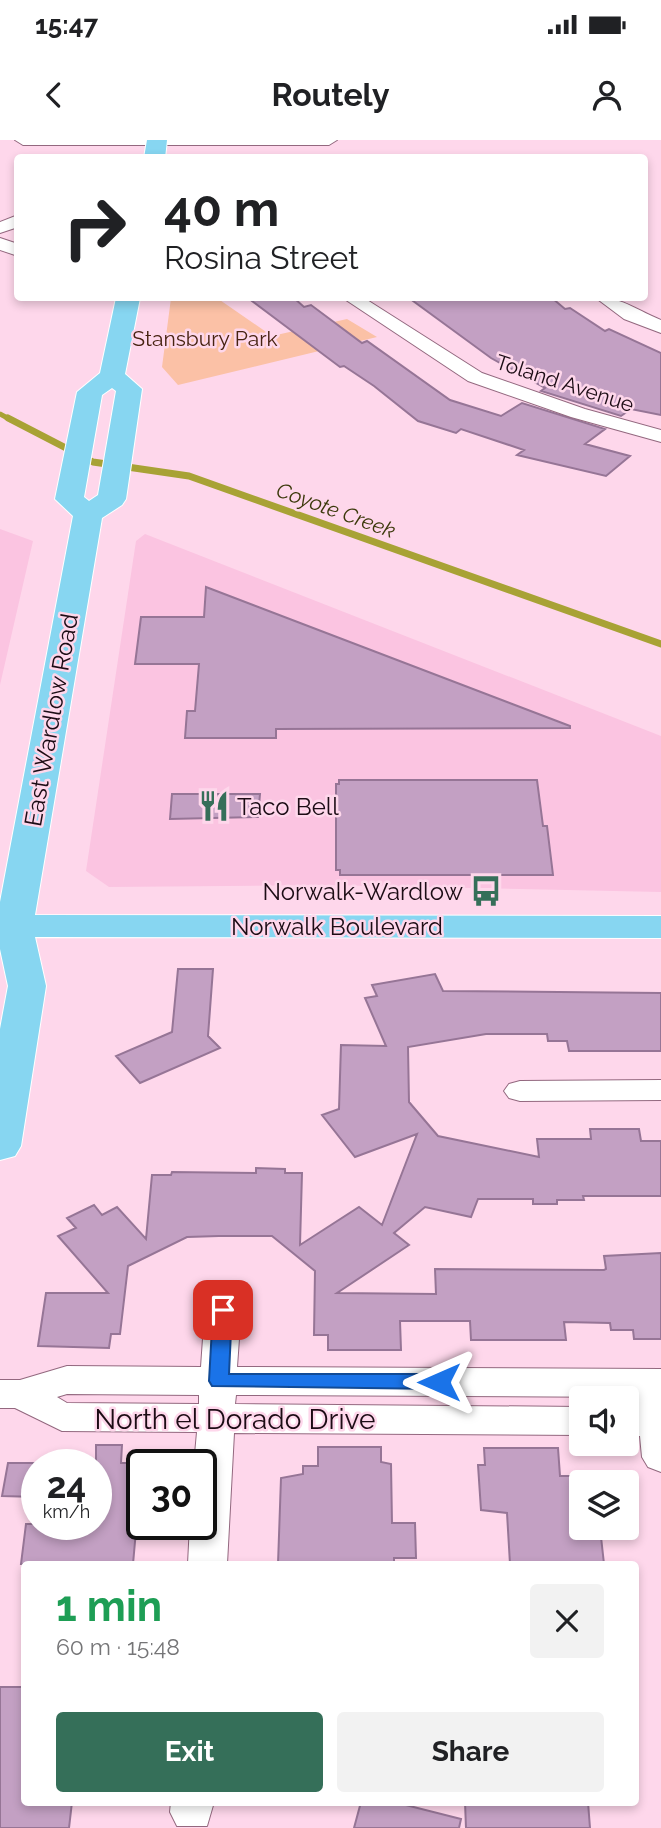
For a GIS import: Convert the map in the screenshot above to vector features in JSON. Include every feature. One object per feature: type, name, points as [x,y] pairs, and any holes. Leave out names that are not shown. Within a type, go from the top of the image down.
[{"type":"main road","points":[[112,376],[129,389],[112,499],[88,514],[69,499],[90,392],[112,376],[127,301]]},
{"type":"main road","name":"East Wardlow Road","points":[[0,1146],[27,986],[5,932],[88,514]]},
{"type":"main road","name":"Norwalk Boulevard","points":[[5,932],[661,927]]},
{"type":"street","points":[[23,140],[156,146],[293,147],[328,140]]},
{"type":"street","name":"Toland Avenue","points":[[357,301],[475,377],[578,413],[661,436]]},
{"type":"street","points":[[610,301],[631,315],[661,327]]},
{"type":"street","points":[[520,1090],[661,1090]]},
{"type":"street","points":[[207,1561],[223,1310]]},
{"type":"street","name":"North el Dorado Drive","points":[[10,1394],[67,1380],[656,1382]]},
{"type":"street","points":[[412,1382],[413,1420]]},
{"type":"street","points":[[651,1431],[656,1382]]},
{"type":"street","name":"North el Dorado Drive","points":[[10,1394],[62,1417],[569,1421]]},
{"type":"shaded area","points":[[0,529],[33,541],[0,685]]},
{"type":"shaded area","points":[[145,534],[661,736],[661,892],[323,885],[109,887],[86,871],[136,541]]},
{"type":"green space","name":"Stansbury Park","points":[[171,301],[221,301],[272,336],[347,319],[377,337],[178,385],[162,367]]},
{"type":"building","points":[[252,301],[297,301],[304,307],[311,305],[362,343],[367,341],[450,400],[501,416],[522,403],[605,429],[585,444],[630,456],[606,476],[517,455],[524,450],[461,429],[456,433],[418,421],[374,386],[344,366],[340,367]]},
{"type":"building","points":[[413,301],[556,301],[605,331],[609,329],[661,353],[661,415],[631,409],[621,416],[541,391],[545,388],[491,358]]},
{"type":"building","points":[[206,587],[570,728],[276,729],[276,738],[185,738],[187,711],[195,711],[199,664],[135,664],[141,617],[204,617]]},
{"type":"building","points":[[339,780],[537,780],[543,826],[547,826],[553,875],[340,875],[340,870],[336,870],[336,784],[339,784]]},
{"type":"building","name":"Taco Bell","points":[[172,794],[260,794],[258,817],[170,819]]},
{"type":"building","points":[[178,969],[213,969],[208,1036],[220,1048],[140,1083],[116,1056],[172,1032]]},
{"type":"building","points":[[435,974],[443,991],[661,993],[661,1051],[569,1051],[567,1041],[548,1041],[547,1034],[486,1034],[408,1047],[409,1102],[438,1136],[539,1157],[537,1139],[591,1139],[590,1129],[639,1129],[641,1141],[661,1141],[661,1196],[583,1196],[584,1200],[557,1200],[557,1204],[533,1204],[533,1199],[478,1199],[471,1217],[425,1207],[394,1233],[409,1245],[337,1293],[436,1294],[435,1269],[604,1270],[604,1256],[661,1253],[661,1339],[634,1339],[633,1330],[611,1330],[610,1323],[564,1322],[566,1340],[471,1340],[470,1321],[400,1321],[401,1350],[328,1350],[328,1335],[314,1335],[315,1271],[272,1236],[219,1236],[187,1237],[128,1266],[120,1334],[111,1334],[109,1348],[38,1346],[46,1293],[108,1293],[58,1236],[76,1228],[67,1218],[94,1205],[102,1215],[117,1207],[146,1239],[152,1175],[171,1175],[172,1172],[256,1173],[256,1168],[285,1169],[285,1173],[302,1173],[300,1245],[359,1207],[382,1225],[417,1134],[355,1157],[322,1115],[339,1109],[341,1045],[386,1046],[365,998],[377,996],[372,985]]},
{"type":"building","points":[[96,1445],[122,1445],[121,1463],[126,1463],[126,1540],[135,1540],[133,1561],[21,1561],[24,1540],[112,1540],[112,1449],[96,1449]]},
{"type":"building","points":[[318,1447],[381,1447],[381,1462],[391,1464],[392,1523],[415,1523],[416,1558],[394,1558],[394,1561],[278,1561],[281,1478],[303,1474],[303,1466],[318,1466]]},
{"type":"building","points":[[484,1448],[558,1448],[560,1476],[569,1476],[569,1540],[601,1540],[604,1561],[510,1561],[507,1513],[481,1510],[478,1465],[485,1465]]},
{"type":"building","points":[[8,1463],[21,1463],[21,1497],[2,1496]]},
{"type":"building","points":[[0,1687],[21,1687],[21,1806],[72,1806],[69,1828],[0,1828]]},
{"type":"building","points":[[360,1806],[410,1806],[461,1819],[459,1828],[354,1828]]},
{"type":"building","points":[[465,1806],[588,1806],[590,1828],[466,1828]]},
{"type":"waterway","name":"Coyote Creek","points":[[0,414],[11,420]]},
{"type":"waterway","name":"Coyote Creek","points":[[8,418],[93,462],[189,476],[661,644]]},
{"type":"place","name":"Taco Bell","points":[[214,806]]},
{"type":"place","name":"Norwalk-Wardlow","points":[[486,891]]},
{"type":"route","points":[[223,1310],[219,1381],[439,1382]]}]
